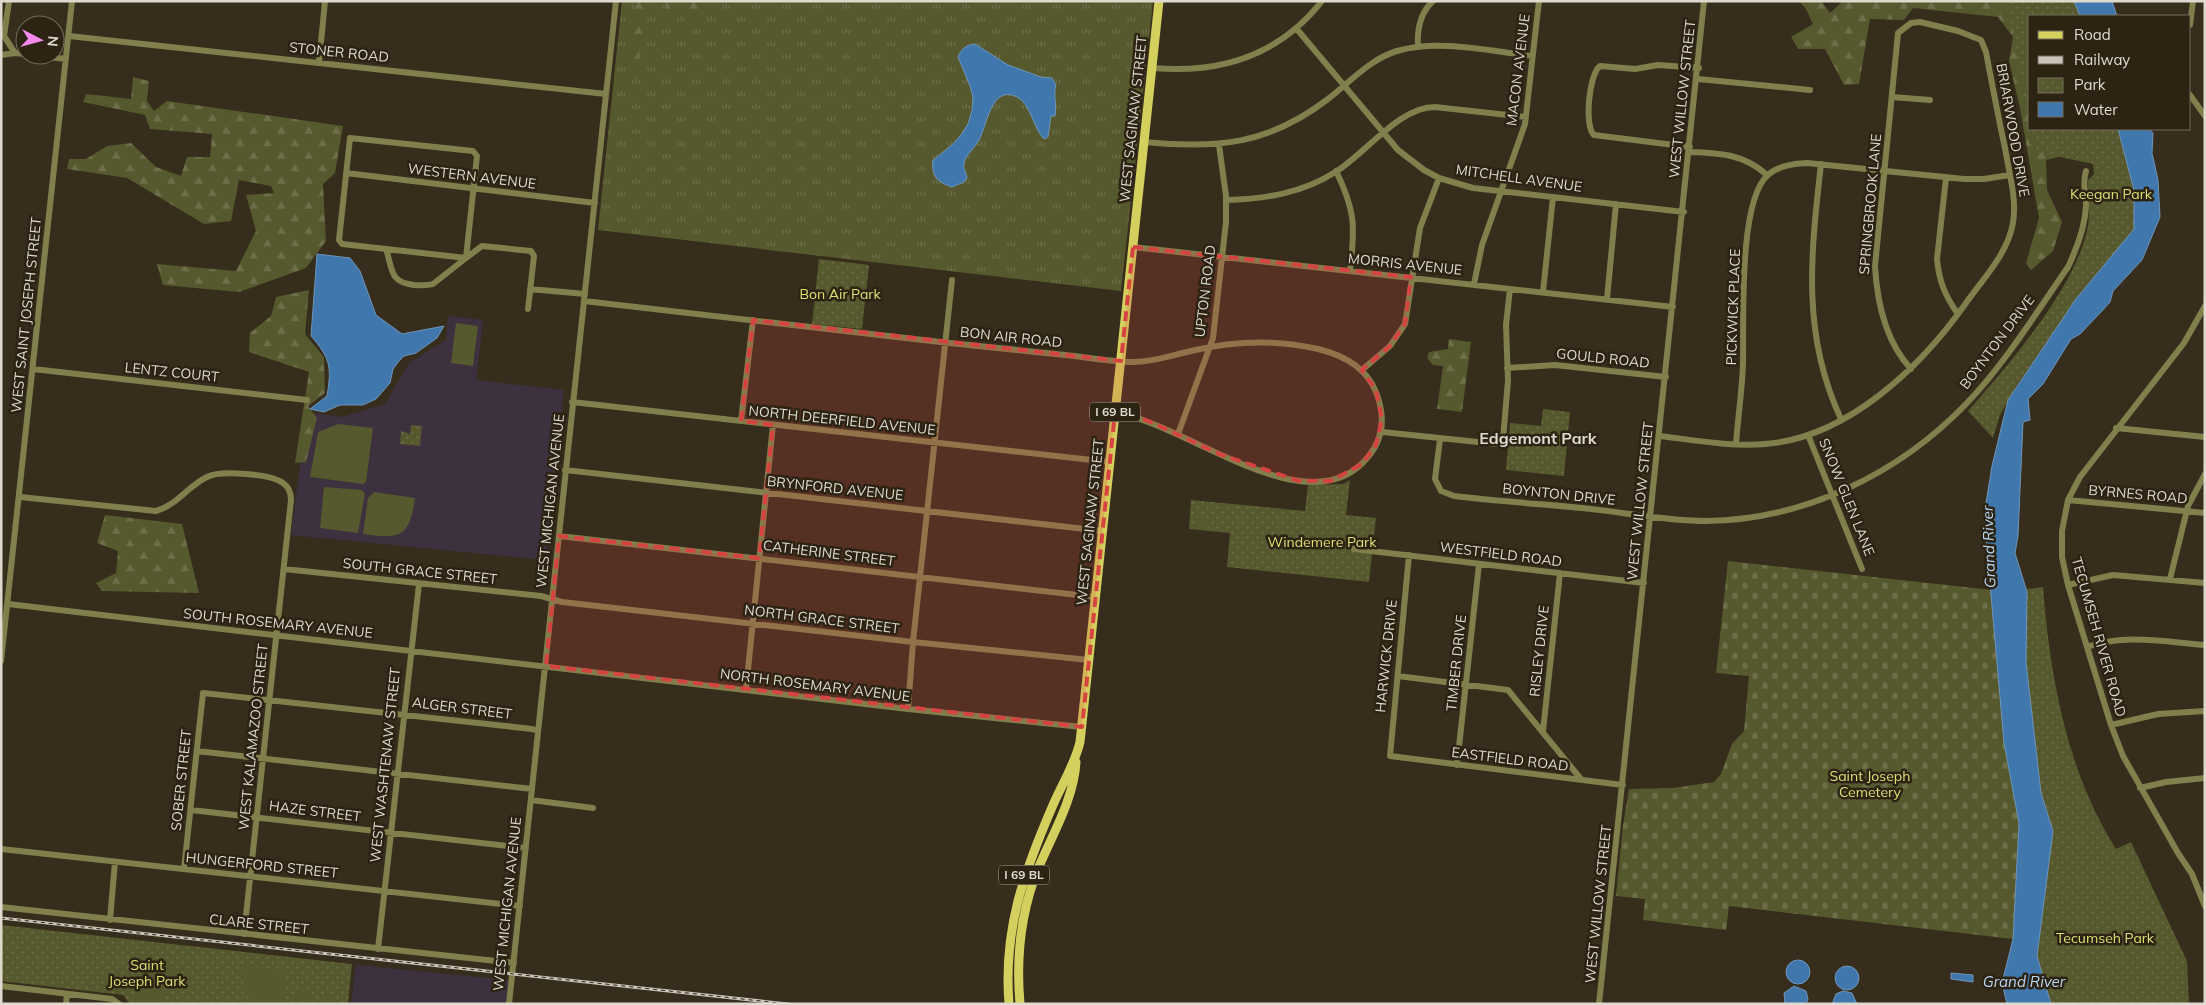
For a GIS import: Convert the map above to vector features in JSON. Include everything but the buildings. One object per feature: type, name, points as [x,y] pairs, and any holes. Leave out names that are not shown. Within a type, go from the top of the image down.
[{"type":"main road","name":"WEST SAGINAW STREET","points":[[1009,1004],[1009,946],[1021,885],[1057,796],[1077,756],[1082,727],[1159,1]]},
{"type":"main road","name":"I 69 BL","points":[[1020,1004],[1020,951],[1025,913],[1037,871],[1070,793],[1075,776],[1077,756]]},
{"type":"street","points":[[9,1],[3,39],[15,53]]},
{"type":"street","name":"WEST SAINT JOSEPH STREET","points":[[1,661],[72,1]]},
{"type":"street","points":[[319,63],[325,1]]},
{"type":"street","name":"WEST MICHIGAN AVENUE","points":[[509,1004],[616,1]]},
{"type":"street","points":[[1152,68],[1197,69],[1230,63],[1266,48],[1296,28],[1322,1]]},
{"type":"street","points":[[1418,46],[1419,25],[1423,14],[1432,1]]},
{"type":"street","name":"MACON AVENUE","points":[[1474,284],[1482,246],[1522,134],[1526,117],[1539,1]]},
{"type":"street","name":"WEST WILLOW STREET","points":[[1600,1004],[1698,79],[1704,1]]},
{"type":"street","points":[[2191,17],[2193,1]]},
{"type":"street","name":"BRIARWOOD DRIVE","points":[[1660,436],[1736,444],[1766,444],[1808,435],[1841,419],[1876,397],[1911,369],[1944,333],[2000,255],[2009,238],[2015,211],[1986,52],[1981,40],[1958,31],[1920,22],[1911,23],[1898,34]]},
{"type":"street","name":"MITCHELL AVENUE","points":[[1296,28],[1398,150],[1439,178],[1473,188],[1684,212]]},
{"type":"street","name":"SPRINGBROOK LANE","points":[[1898,34],[1876,247],[1876,288],[1892,338],[1911,369]]},
{"type":"street","name":"STONER ROAD","points":[[68,36],[606,94]]},
{"type":"street","points":[[1144,142],[1184,146],[1220,145],[1264,135],[1308,114],[1380,58],[1418,46],[1441,46],[1533,56]]},
{"type":"street","points":[[1,55],[15,53]]},
{"type":"street","points":[[1698,68],[1658,65],[1635,69],[1603,65],[1596,69],[1592,80],[1588,121],[1591,132],[1600,137],[1742,158],[1752,162],[1767,175],[1792,165],[1808,163],[1946,178],[1984,180],[2010,176]]},
{"type":"street","points":[[1698,79],[1810,90]]},
{"type":"street","points":[[1892,96],[1930,100]]},
{"type":"street","points":[[2191,96],[2205,116]]},
{"type":"street","points":[[1226,200],[1251,199],[1282,194],[1313,184],[1336,172],[1409,113],[1423,107],[1526,117]]},
{"type":"street","points":[[350,138],[473,151],[477,156],[466,258],[342,244],[339,240],[350,138]]},
{"type":"street","name":"UPTON ROAD","points":[[1178,434],[1213,338],[1226,200],[1220,145]]},
{"type":"street","points":[[1821,164],[1812,253],[1813,319],[1825,375],[1841,419]]},
{"type":"street","name":"BOYNTON DRIVE","points":[[1440,438],[1436,480],[1441,491],[1446,494],[1651,517],[1705,521],[1748,518],[1792,510],[1833,496],[1886,469],[1913,449],[1966,404],[1986,381],[2068,267],[2075,252],[2085,214],[2084,182],[2086,171]]},
{"type":"street","points":[[1336,172],[1346,190],[1354,221],[1350,271]]},
{"type":"street","name":"WESTERN AVENUE","points":[[346,173],[595,203]]},
{"type":"street","name":"PICKWICK PLACE","points":[[1736,444],[1743,366],[1745,272],[1751,211],[1754,198],[1767,175]]},
{"type":"street","points":[[1362,370],[1390,346],[1405,324],[1420,228],[1439,178]]},
{"type":"street","points":[[1946,178],[1937,259],[1941,286],[1958,314]]},
{"type":"street","points":[[1543,292],[1553,197]]},
{"type":"street","points":[[1607,299],[1616,204]]},
{"type":"street","points":[[386,249],[395,278],[400,283],[428,286],[482,246],[531,251],[534,256],[528,309]]},
{"type":"street","name":"MORRIS AVENUE","points":[[1133,247],[1673,307]]},
{"type":"street","points":[[908,709],[913,642],[952,280]]},
{"type":"street","name":"BON AIR ROAD","points":[[530,289],[753,320],[1121,361],[1136,362],[1210,346],[1255,341],[1306,347],[1338,355],[1362,370],[1376,390],[1380,404],[1382,432]]},
{"type":"street","points":[[1115,413],[1146,420],[1219,454],[1256,468],[1299,481],[1320,483],[1336,480],[1353,472],[1370,455],[1382,432],[1501,443],[1508,392],[1506,325],[1510,289]]},
{"type":"street","name":"TECUMSEH RIVER ROAD","points":[[2205,306],[2184,343],[2147,393],[2116,428],[2080,477],[2068,500],[2062,531],[2062,549],[2068,585],[2111,725],[2123,756],[2140,788],[2203,893],[2205,906]]},
{"type":"street","points":[[741,422],[753,320]]},
{"type":"street","name":"GOULD ROAD","points":[[1507,368],[1555,365],[1666,377]]},
{"type":"street","name":"LENTZ COURT","points":[[33,369],[307,400]]},
{"type":"street","name":"NORTH DEERFIELD AVENUE","points":[[572,402],[1110,462]]},
{"type":"street","points":[[746,689],[773,425]]},
{"type":"street","points":[[2116,428],[2205,437]]},
{"type":"street","name":"SNOW GLEN LANE","points":[[1808,435],[1862,569]]},
{"type":"street","name":"BRYNFORD AVENUE","points":[[565,470],[1103,530]]},
{"type":"street","name":"WEST KALAMAZOO STREET","points":[[20,497],[156,511],[170,505],[202,479],[217,473],[271,478],[286,484],[292,500],[244,934]]},
{"type":"street","points":[[2170,579],[2186,511],[2205,474]]},
{"type":"street","name":"BYRNES ROAD","points":[[2068,500],[2205,513]]},
{"type":"street","name":"CATHERINE STREET","points":[[559,536],[1096,597]]},
{"type":"street","name":"WESTFIELD ROAD","points":[[1354,549],[1644,583]]},
{"type":"street","name":"HARWICK DRIVE","points":[[1393,758],[1389,752],[1409,555]]},
{"type":"street","name":"TIMBER DRIVE","points":[[1457,765],[1479,564]]},
{"type":"street","name":"SOUTH GRACE STREET","points":[[284,569],[552,598]]},
{"type":"street","name":"RISLEY DRIVE","points":[[1543,731],[1560,573]]},
{"type":"street","points":[[2068,585],[2113,575],[2205,583]]},
{"type":"street","name":"WEST WASHTENAW STREET","points":[[378,949],[410,650],[419,584]]},
{"type":"street","name":"NORTH GRACE STREET","points":[[552,598],[562,602],[752,624],[1089,660]]},
{"type":"street","name":"SOUTH ROSEMARY AVENUE","points":[[8,604],[546,666]]},
{"type":"street","points":[[2087,647],[2106,641],[2132,639],[2205,645]]},
{"type":"street","name":"NORTH ROSEMARY AVENUE","points":[[546,666],[908,709],[1082,727]]},
{"type":"street","points":[[1398,676],[1508,690],[1581,779]]},
{"type":"street","name":"ALGER STREET","points":[[202,693],[403,714],[538,731]]},
{"type":"street","name":"SOBER STREET","points":[[184,869],[202,693]]},
{"type":"street","points":[[2111,725],[2158,714],[2205,711]]},
{"type":"street","points":[[197,751],[397,772],[532,789]]},
{"type":"street","name":"EASTFIELD ROAD","points":[[1393,758],[1623,785]]},
{"type":"street","points":[[2140,788],[2166,782],[2205,778]]},
{"type":"street","points":[[531,800],[593,808]]},
{"type":"street","name":"HAZE STREET","points":[[191,810],[526,848]]},
{"type":"street","name":"HUNGERFORD STREET","points":[[1,849],[520,906]]},
{"type":"street","points":[[110,920],[115,862]]},
{"type":"street","name":"CLARE STREET","points":[[1,907],[514,963]]},
{"type":"street","points":[[1,986],[112,999],[119,1004]]},
{"type":"street","points":[[66,1004],[67,994]]},
{"type":"highlighted area","points":[[1133,247],[1411,277],[1405,324],[1390,346],[1362,370],[1376,390],[1382,419],[1376,445],[1362,464],[1331,481],[1299,481],[1219,454],[1146,420],[1115,413],[1082,727],[546,666],[559,536],[759,558],[773,425],[741,421],[753,320],[1121,361]]},
{"type":"shaded area","points":[[448,316],[483,320],[476,380],[564,390],[546,560],[291,535],[307,412],[342,417],[385,404],[409,363],[446,340]]},
{"type":"shaded area","points":[[356,965],[509,980],[506,1004],[351,1004]]},
{"type":"green space","points":[[622,1],[1153,1],[1121,291],[598,230]]},
{"type":"green space","points":[[635,1],[645,1],[643,45],[634,68],[627,60]]},
{"type":"green space","points":[[667,1],[707,1],[702,14],[692,27],[680,13],[663,16]]},
{"type":"green space","points":[[1799,1],[1821,1],[1830,13],[1843,1],[2074,1],[2080,15],[2028,15],[2028,130],[2118,130],[2099,179],[2094,161],[2066,155],[2046,160],[2047,190],[2062,222],[2053,251],[2031,270],[2026,263],[2039,218],[2020,108],[2009,61],[2013,37],[1998,17],[1913,8],[1904,20],[1870,19],[1859,84],[1844,85],[1825,49],[1798,49],[1791,37],[1813,24],[1806,9]]},
{"type":"green space","points":[[2007,1],[2074,1],[2080,15],[2028,15],[2028,106]]},
{"type":"green space","points":[[133,77],[149,81],[147,101],[154,111],[167,101],[343,126],[335,173],[323,184],[326,241],[306,268],[239,292],[163,285],[157,264],[236,271],[256,231],[246,195],[274,193],[271,186],[239,180],[231,221],[204,224],[127,178],[67,169],[69,159],[86,159],[107,146],[131,143],[156,167],[181,176],[187,157],[210,157],[212,134],[150,129],[145,115],[83,102],[86,94],[131,99]]},
{"type":"green space","name":"Keegan Park","points":[[2032,130],[2118,130],[2134,190],[2134,229],[2076,299],[2016,387],[2000,415],[1993,438],[1968,411],[2021,349],[2056,299],[2081,249],[2088,226],[2088,180],[2094,174],[2093,164],[2037,152]]},
{"type":"green space","name":"Bon Air Park","points":[[819,259],[869,265],[862,329],[812,324]]},
{"type":"green space","points":[[309,290],[305,334],[324,357],[325,393],[308,406],[317,418],[306,462],[295,463],[309,372],[249,352],[250,333],[271,316],[276,297]]},
{"type":"green space","points":[[456,323],[478,326],[473,366],[451,363]]},
{"type":"green space","points":[[1449,339],[1471,342],[1462,412],[1437,409],[1443,366],[1433,365],[1427,358],[1429,352],[1448,349]]},
{"type":"green space","points":[[1543,409],[1570,412],[1564,476],[1506,470],[1510,423],[1541,426]]},
{"type":"green space","points":[[338,424],[373,428],[366,482],[363,484],[310,477],[318,432]]},
{"type":"green space","points":[[411,425],[422,426],[420,446],[400,444],[401,431],[410,434]]},
{"type":"green space","name":"Windemere Park","points":[[1350,480],[1346,515],[1376,518],[1369,582],[1227,567],[1230,533],[1189,529],[1191,500],[1305,511],[1308,485],[1343,484]]},
{"type":"green space","points":[[324,487],[362,490],[365,494],[358,533],[320,528]]},
{"type":"green space","points":[[374,492],[415,498],[410,521],[401,533],[386,536],[363,534],[368,498]]},
{"type":"green space","points":[[105,515],[182,524],[199,593],[102,591],[96,583],[116,573],[118,551],[97,543]]},
{"type":"green space","points":[[1196,517],[1208,519],[1207,530],[1195,529]]},
{"type":"green space","name":"Saint Joseph Cemetery","points":[[1728,561],[1992,590],[2004,743],[2019,823],[2013,939],[1729,906],[1726,930],[1643,920],[1645,899],[1616,896],[1629,789],[1673,788],[1714,782],[1721,774],[1732,744],[1744,731],[1749,676],[1716,673]]},
{"type":"green space","name":"Tecumseh Park","points":[[2043,587],[2050,655],[2056,689],[2073,756],[2099,819],[2116,849],[2131,842],[2187,961],[2189,1004],[2051,1004],[2037,956],[2053,831],[2041,793],[2026,662],[2027,589]]},
{"type":"green space","name":"Saint Joseph Park","points":[[1,925],[352,964],[348,1004],[130,1004],[123,995],[1,981]]},
{"type":"green space","points":[[140,962],[179,968],[169,992],[159,1000],[144,1004],[134,1004],[137,965]]},
{"type":"green space","points":[[242,966],[283,969],[286,974],[282,1004],[258,1004],[253,1002],[244,988]]},
{"type":"green space","points":[[296,991],[312,993],[311,1001],[295,999]]},
{"type":"green space","points":[[321,995],[337,996],[336,1004],[320,1002]]},
{"type":"water","points":[[2074,1],[2112,1],[2117,15],[2080,15]]},
{"type":"water","points":[[975,44],[1008,65],[1041,77],[1052,78],[1056,85],[1055,116],[1051,116],[1048,137],[1044,139],[1022,100],[1008,95],[1001,96],[991,108],[979,140],[965,160],[964,167],[967,178],[964,182],[952,187],[936,178],[933,170],[933,160],[952,145],[968,124],[972,111],[973,97],[958,57],[964,48]]},
{"type":"water","name":"Grand River","points":[[2118,130],[2149,130],[2153,133],[2152,153],[2158,180],[2160,217],[2142,260],[2113,291],[2110,302],[2080,334],[2071,339],[2043,384],[2028,399],[2030,420],[2023,422],[2018,536],[2015,553],[2027,592],[2026,662],[2041,793],[2053,831],[2037,956],[2051,1004],[2007,1004],[2002,983],[2013,939],[2019,823],[2004,743],[1984,515],[1992,466],[2008,400],[2076,299],[2134,229],[2134,190]]},
{"type":"water","points":[[317,254],[350,258],[360,271],[376,315],[402,334],[444,326],[437,338],[416,353],[404,356],[399,361],[393,369],[390,383],[376,399],[363,405],[340,405],[324,412],[310,409],[327,396],[329,377],[326,357],[311,336]]},
{"type":"water","points":[[1798,960],[1807,963],[1810,972],[1807,981],[1798,984],[1789,981],[1786,972],[1789,963]]},
{"type":"water","points":[[1847,966],[1856,969],[1859,978],[1856,987],[1847,990],[1838,987],[1835,978],[1838,969]]},
{"type":"water","points":[[1951,973],[1973,975],[1973,982],[1951,979]]},
{"type":"water","points":[[1794,986],[1806,991],[1808,999],[1806,1004],[1785,1004],[1784,993]]},
{"type":"water","points":[[1843,991],[1852,993],[1857,1004],[1832,1004],[1836,994]]},
{"type":"railway","points":[[1,918],[788,1004]]},
{"type":"district","name":"Edgemont Park","points":[[1538,438]]}]
